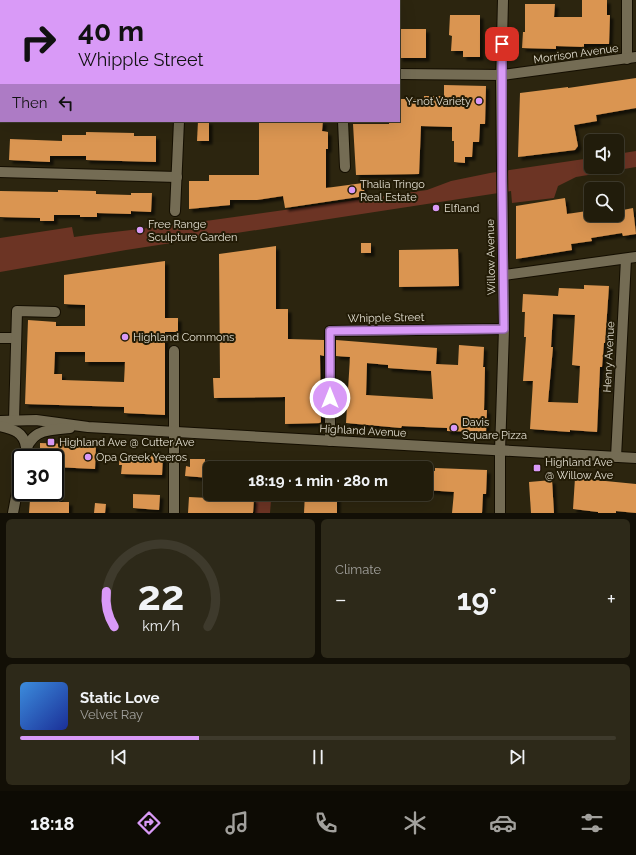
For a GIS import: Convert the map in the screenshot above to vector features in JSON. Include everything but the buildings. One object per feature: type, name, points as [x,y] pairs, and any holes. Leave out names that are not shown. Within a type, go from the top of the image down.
[{"type":"street","name":"Willow Avenue","points":[[500,513],[500,451],[504,329],[502,182],[503,0]]},
{"type":"street","points":[[627,0],[631,58]]},
{"type":"street","name":"Morrison Avenue","points":[[400,74],[502,75],[631,58]]},
{"type":"street","points":[[175,211],[179,122]]},
{"type":"street","points":[[343,122],[345,167]]},
{"type":"street","points":[[0,172],[177,177]]},
{"type":"street","points":[[504,275],[631,258]]},
{"type":"street","name":"Henry Avenue","points":[[616,457],[631,258]]},
{"type":"street","points":[[14,420],[15,338],[17,311],[54,312]]},
{"type":"street","name":"Whipple Street","points":[[330,441],[330,331],[504,329]]},
{"type":"street","points":[[0,338],[15,338]]},
{"type":"street","points":[[174,351],[174,513]]},
{"type":"street","name":"Highland Avenue","points":[[0,421],[48,421],[88,427],[636,458]]},
{"type":"street","points":[[0,426],[19,432],[24,439],[26,447]]},
{"type":"street","name":"Highland Avenue","points":[[26,447],[33,438],[44,431],[88,427]]},
{"type":"street","points":[[12,513],[15,501]]},
{"type":"shaded area","points":[[636,151],[636,167],[624,169],[624,153]]},
{"type":"shaded area","points":[[584,159],[584,174],[594,174],[576,177],[558,186],[554,198],[512,203],[511,191],[126,250],[0,272],[0,238],[72,227],[74,237],[184,224],[427,190],[451,181],[490,173]]},
{"type":"shaded area","points":[[256,501],[271,501],[270,513],[255,513]]},
{"type":"place","name":"Y-not Variety","points":[[479,101]]},
{"type":"place","name":"Thalia Tringo Real Estate","points":[[352,190]]},
{"type":"place","name":"Elfland","points":[[436,208]]},
{"type":"place","name":"Free Range Sculpture Garden","points":[[140,230]]},
{"type":"place","name":"Highland Commons","points":[[125,337]]},
{"type":"place","name":"Davis Square Pizza","points":[[454,428]]},
{"type":"place","name":"Highland Ave @ Cutter Ave","points":[[51,442]]},
{"type":"place","name":"Opa Greek Yeeros","points":[[88,457]]},
{"type":"place","name":"Highland Ave @ Willow Ave","points":[[537,468]]},
{"type":"route","points":[[330,398],[330,331],[504,329],[502,44]]}]
